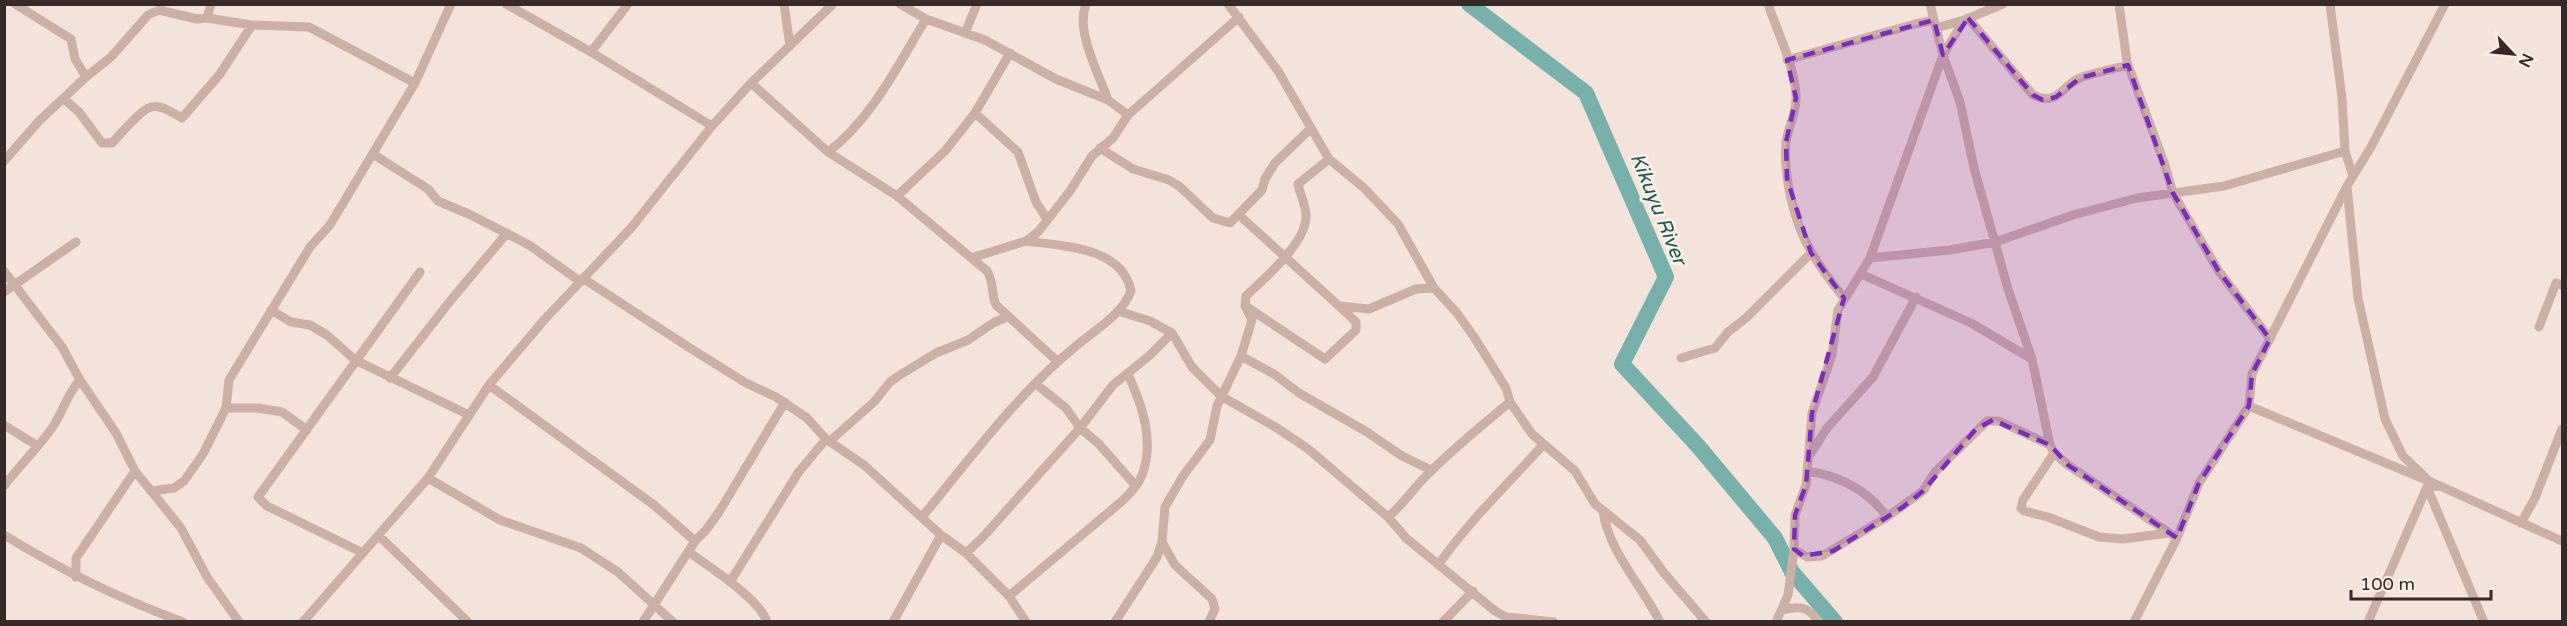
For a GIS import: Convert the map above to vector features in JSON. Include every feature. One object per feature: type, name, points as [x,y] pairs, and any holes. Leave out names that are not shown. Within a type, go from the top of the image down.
[{"type":"street","points":[[15,4],[71,39],[75,59],[86,77]]},
{"type":"street","points":[[207,18],[211,4]]},
{"type":"street","points":[[151,491],[174,488],[184,481],[203,454],[226,408],[229,380],[310,247],[330,225],[415,83],[451,4]]},
{"type":"street","points":[[506,4],[591,52],[712,126]]},
{"type":"street","points":[[591,52],[628,4]]},
{"type":"street","points":[[784,4],[790,46]]},
{"type":"street","points":[[303,621],[428,478],[489,385],[543,320],[631,228],[712,126],[751,83],[833,4]]},
{"type":"street","points":[[900,4],[926,20],[965,33],[1010,53],[1056,79],[1108,100],[1128,115]]},
{"type":"street","points":[[965,33],[977,4]]},
{"type":"street","points":[[1086,4],[1084,10],[1085,38],[1108,100]]},
{"type":"street","points":[[1228,4],[1278,72],[1329,159],[1364,188],[1398,224],[1434,288],[1457,313],[1474,337],[1506,388],[1510,402],[1532,434],[1575,471],[1595,504],[1640,540],[1664,573],[1706,621]]},
{"type":"street","points":[[1768,4],[1787,60],[1796,98],[1786,142],[1787,179],[1811,253],[1844,298]]},
{"type":"street","points":[[1930,4],[1943,55],[1960,102],[1974,168],[2008,289],[2032,359],[2052,449],[2023,500],[2021,508],[2099,537],[2123,539],[2168,533]]},
{"type":"street","points":[[1787,60],[1915,24],[1935,24],[1966,19],[2003,4]]},
{"type":"street","points":[[2119,4],[2128,64],[2165,165],[2172,193],[2218,270],[2270,339]]},
{"type":"street","points":[[2330,4],[2342,98],[2345,151],[2353,176]]},
{"type":"street","points":[[2134,621],[2177,538],[2199,483],[2249,406],[2252,374],[2347,186],[2445,4]]},
{"type":"street","points":[[4,161],[39,121],[111,57],[148,15],[159,10],[197,19],[207,18],[252,25],[309,27],[415,83]]},
{"type":"street","points":[[971,258],[1026,241],[1038,232],[1070,191],[1092,156],[1113,138],[1128,115],[1239,17]]},
{"type":"street","points":[[1776,621],[1788,595],[1794,549],[1795,515],[1806,485],[1812,413],[1832,355],[1836,318],[1844,298],[1870,258],[1943,55],[1966,19]]},
{"type":"street","points":[[1966,19],[2033,95],[2043,100],[2056,97],[2080,78],[2128,64]]},
{"type":"street","points":[[828,152],[841,142],[870,108],[926,20]]},
{"type":"street","points":[[64,99],[79,112],[102,143],[112,143],[143,111],[152,106],[182,118],[220,74],[252,25]]},
{"type":"street","points":[[897,196],[945,150],[975,113],[1010,53]]},
{"type":"street","points":[[751,83],[828,152],[897,196],[990,275],[996,306],[1057,361]]},
{"type":"street","points":[[975,113],[1018,152],[1036,202],[1047,219]]},
{"type":"street","points":[[1100,148],[1132,169],[1169,180],[1179,186],[1213,218],[1230,222],[1262,190],[1275,163],[1310,129]]},
{"type":"street","points":[[1870,258],[1950,250],[1995,242],[2073,215],[2127,201],[2224,186],[2345,151]]},
{"type":"street","points":[[373,154],[428,189],[438,201],[471,214],[529,245],[740,379],[784,402],[807,418],[827,440],[864,465],[940,535],[966,553],[1009,596],[1026,621]]},
{"type":"street","points":[[1114,621],[1157,556],[1162,542],[1165,507],[1183,476],[1210,440],[1213,418],[1241,356],[1252,320],[1245,306],[1246,296],[1286,257],[1303,227],[1306,216],[1298,184],[1329,159]]},
{"type":"street","points":[[2347,186],[2358,298],[2385,419],[2403,456],[2428,484],[2484,621]]},
{"type":"street","points":[[1239,215],[1356,322],[1356,330],[1325,359],[1245,306]]},
{"type":"street","points":[[390,378],[507,233]]},
{"type":"street","points":[[922,517],[1057,361],[1118,311],[1128,299],[1131,291],[1124,275],[1100,254],[1087,249],[1026,241]]},
{"type":"street","points":[[4,292],[76,242]]},
{"type":"street","points":[[1681,358],[1715,348],[1728,332],[1746,318],[1811,253]]},
{"type":"street","points":[[4,271],[62,346],[80,380],[116,433],[135,471],[181,528],[207,577],[239,621]]},
{"type":"street","points":[[363,553],[267,506],[258,497],[420,272]]},
{"type":"street","points":[[1861,274],[1971,323],[2032,359]]},
{"type":"street","points":[[2539,327],[2556,283],[2562,285]]},
{"type":"street","points":[[1339,306],[1370,309],[1416,289],[1434,288]]},
{"type":"street","points":[[1809,455],[1827,428],[1873,377],[1888,353],[1916,297]]},
{"type":"street","points":[[271,310],[291,322],[310,325],[327,335],[355,360],[469,415]]},
{"type":"street","points":[[1118,311],[1150,321],[1172,333],[1192,367],[1221,396],[1307,448],[1388,517],[1406,538],[1506,618],[1554,621]]},
{"type":"street","points":[[729,582],[798,473],[827,440],[874,402],[890,382],[900,375],[936,353],[968,340],[993,323],[1007,317]]},
{"type":"street","points":[[966,553],[1080,428],[1113,385],[1172,333]]},
{"type":"street","points":[[1241,356],[1274,374],[1299,393],[1367,432],[1394,451],[1431,470]]},
{"type":"street","points":[[1009,596],[1122,501],[1136,486],[1142,475],[1148,439],[1144,418],[1128,374]]},
{"type":"street","points":[[4,486],[50,431],[62,412],[69,392],[80,380]]},
{"type":"street","points":[[1036,384],[1066,408],[1080,428],[1098,443],[1136,486]]},
{"type":"street","points":[[489,385],[654,505],[695,541]]},
{"type":"street","points":[[643,621],[655,606],[695,541],[706,530],[723,504],[784,402]]},
{"type":"street","points":[[1388,517],[1403,504],[1431,470],[1455,447],[1510,402]]},
{"type":"street","points":[[2249,406],[2562,541]]},
{"type":"street","points":[[226,408],[258,408],[282,412],[307,430]]},
{"type":"street","points":[[1794,549],[1807,557],[1822,556],[1887,517],[1923,491],[1935,472],[1987,421],[1999,421],[2052,449],[2068,465],[2177,538]]},
{"type":"street","points":[[4,425],[36,446]]},
{"type":"street","points":[[2521,523],[2535,498],[2562,429]]},
{"type":"street","points":[[1439,564],[1459,535],[1544,445]]},
{"type":"street","points":[[76,577],[76,558],[135,471]]},
{"type":"street","points":[[1807,471],[1831,475],[1867,494],[1887,517]]},
{"type":"street","points":[[428,478],[500,520],[581,548],[618,572],[674,621]]},
{"type":"street","points":[[2368,621],[2428,484]]},
{"type":"street","points":[[1603,511],[1605,525],[1612,541],[1660,621]]},
{"type":"street","points":[[4,535],[76,577],[131,603],[183,621]]},
{"type":"street","points":[[893,621],[940,535]]},
{"type":"street","points":[[379,536],[468,621]]},
{"type":"street","points":[[1162,542],[1175,566],[1212,599],[1215,609],[1209,621]]},
{"type":"street","points":[[688,552],[756,605],[767,621]]},
{"type":"street","points":[[1443,621],[1473,591]]},
{"type":"street","points":[[1783,610],[1794,607],[1805,608],[1818,621]]},
{"type":"highlighted area","points":[[1968,18],[2033,95],[2043,100],[2056,97],[2080,78],[2128,65],[2173,193],[2218,270],[2270,339],[2252,374],[2249,406],[2199,483],[2177,538],[2068,465],[2050,445],[1993,420],[1976,429],[1923,491],[1903,507],[1833,551],[1803,556],[1794,549],[1795,515],[1806,485],[1812,413],[1844,298],[1811,253],[1787,179],[1786,142],[1796,98],[1787,60],[1934,20],[1943,55]]},
{"type":"waterway","name":"Kikuyu River","points":[[1469,4],[1586,93],[1666,277],[1622,364],[1698,446],[1775,538],[1792,572],[1835,622]]}]
